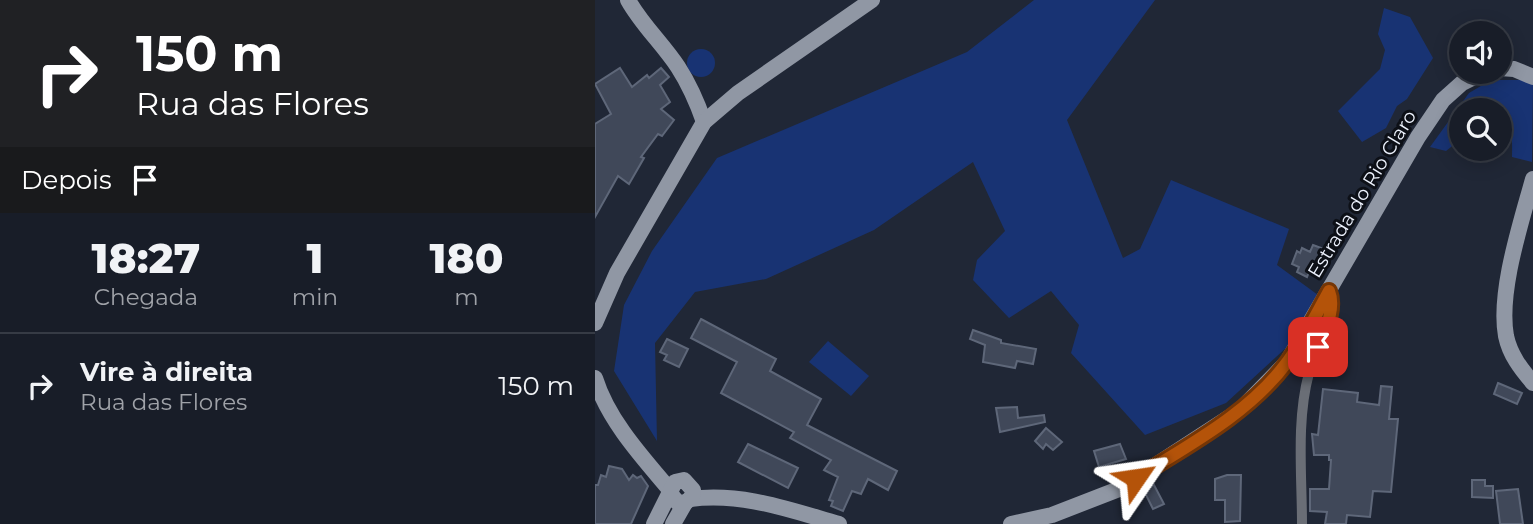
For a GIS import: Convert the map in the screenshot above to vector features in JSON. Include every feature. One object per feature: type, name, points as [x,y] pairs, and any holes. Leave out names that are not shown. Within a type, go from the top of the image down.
[{"type":"main road","points":[[628,0],[641,22],[676,64],[692,91],[704,122]]},
{"type":"main road","points":[[595,323],[617,273],[704,122],[738,93],[872,0]]},
{"type":"main road","points":[[1512,69],[1533,77]]},
{"type":"main road","name":"Estrada do Rio Claro","points":[[1011,524],[1052,519],[1119,489],[1239,411],[1287,362],[1418,137],[1443,100],[1461,84]]},
{"type":"main road","points":[[1533,179],[1512,262],[1504,314],[1506,338],[1516,362],[1533,383]]},
{"type":"main road","points":[[595,378],[617,422],[660,464],[681,492],[780,506],[839,524]]},
{"type":"main road","points":[[654,524],[681,492]]},
{"type":"main road","points":[[673,524],[681,492]]},
{"type":"street","points":[[1302,524],[1303,407],[1310,370],[1331,310],[1332,299],[1329,291]]},
{"type":"shaded area","points":[[1034,0],[1155,0],[1067,120],[1123,258],[1140,249],[1171,180],[1289,229],[1277,265],[1318,295],[1287,347],[1226,403],[1145,435],[1071,353],[1079,325],[1051,291],[1009,318],[973,280],[977,260],[1005,231],[973,162],[874,230],[766,279],[695,292],[655,343],[657,441],[614,371],[624,305],[652,251],[717,158],[967,52]]},
{"type":"shaded area","points":[[1384,8],[1410,17],[1433,58],[1407,99],[1397,106],[1386,128],[1362,142],[1338,111],[1380,69],[1385,50],[1378,34]]},
{"type":"shaded area","points":[[701,49],[711,53],[715,63],[711,73],[701,77],[691,73],[687,63],[691,53]]},
{"type":"shaded area","points":[[1512,80],[1533,84],[1532,162],[1512,157],[1512,98],[1465,98],[1484,84],[1512,84]]},
{"type":"shaded area","points":[[1449,121],[1449,149],[1446,151],[1430,147]]},
{"type":"shaded area","points":[[828,341],[869,376],[851,396],[809,362]]},
{"type":"building","points":[[620,68],[632,87],[661,68],[669,77],[660,85],[670,102],[661,109],[674,120],[662,136],[658,134],[641,157],[644,158],[629,184],[618,176],[595,217],[595,124],[611,114],[595,84]]},
{"type":"building","points":[[1313,245],[1324,249],[1313,274],[1309,272],[1307,277],[1297,272],[1299,267],[1292,264],[1297,251],[1300,253],[1302,248],[1310,252]]},
{"type":"building","points":[[701,319],[776,359],[770,371],[821,399],[807,425],[897,471],[888,490],[868,479],[861,494],[852,491],[843,511],[831,506],[833,501],[829,500],[838,477],[824,470],[831,460],[790,438],[794,432],[721,393],[737,362],[691,338]]},
{"type":"building","points":[[973,330],[1001,340],[1001,343],[1036,349],[1033,364],[1017,361],[1015,368],[983,362],[985,345],[970,339]]},
{"type":"building","points":[[667,339],[688,349],[679,367],[664,360],[667,355],[660,352]]},
{"type":"building","points":[[1498,383],[1522,393],[1517,404],[1494,394]]},
{"type":"building","points":[[1381,386],[1392,387],[1389,419],[1398,419],[1391,492],[1373,491],[1370,517],[1347,515],[1346,524],[1325,524],[1327,512],[1310,511],[1310,489],[1329,489],[1331,460],[1329,455],[1314,455],[1312,434],[1318,435],[1323,389],[1358,393],[1357,402],[1379,405]]},
{"type":"building","points":[[1017,407],[1018,418],[1044,415],[1045,422],[1000,432],[996,408]]},
{"type":"building","points":[[1046,428],[1062,442],[1053,450],[1046,444],[1043,449],[1035,441]]},
{"type":"building","points":[[748,444],[798,468],[788,488],[738,462]]},
{"type":"building","points":[[1120,444],[1126,459],[1099,467],[1094,451]]},
{"type":"building","points":[[609,466],[622,469],[629,480],[633,475],[637,478],[641,476],[648,486],[631,524],[595,524],[595,485],[598,485],[601,475],[606,477]]},
{"type":"building","points":[[1227,475],[1241,475],[1240,521],[1225,522],[1225,500],[1215,500],[1215,479]]},
{"type":"building","points":[[1472,480],[1485,480],[1485,486],[1493,486],[1493,498],[1472,497]]},
{"type":"building","points":[[1154,485],[1164,504],[1153,509],[1144,491]]},
{"type":"building","points":[[1518,489],[1523,524],[1500,524],[1496,491]]},
{"type":"route","points":[[1136,478],[1239,411],[1287,362],[1329,291],[1332,299],[1331,310],[1318,347]]}]
